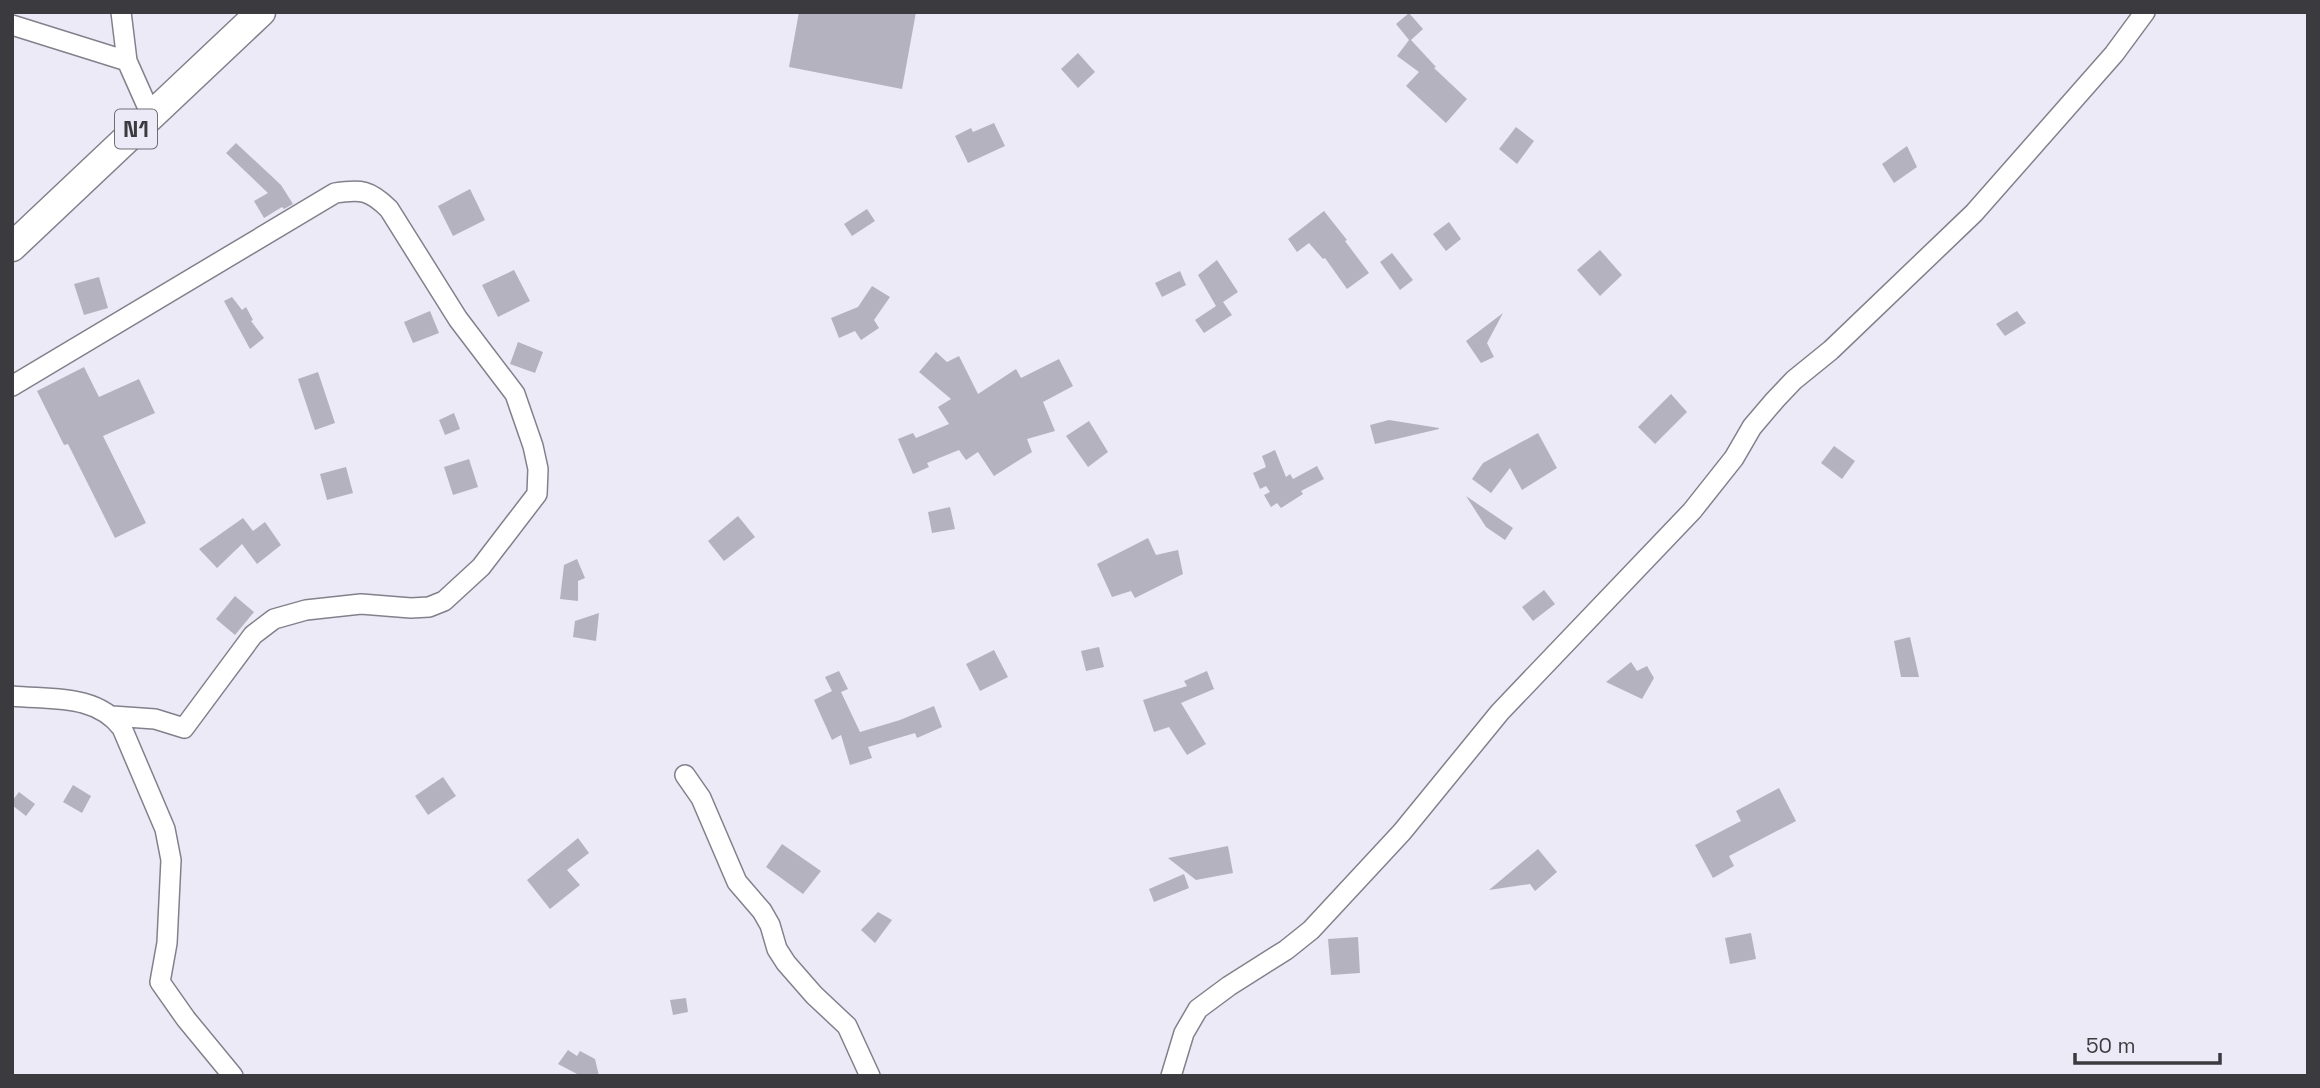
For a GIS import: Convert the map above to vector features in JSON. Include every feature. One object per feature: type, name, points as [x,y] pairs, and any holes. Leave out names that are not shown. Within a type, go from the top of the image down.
[{"type":"highway","name":"N1","points":[[12,247],[261,12]]},
{"type":"street","points":[[121,12],[127,61],[151,115]]},
{"type":"street","points":[[1171,1076],[1184,1033],[1198,1009],[1311,930],[1402,832],[1500,712],[1692,511],[1734,458],[1752,427],[1775,400],[1974,213],[2115,54],[2145,12]]},
{"type":"street","points":[[12,25],[127,61]]},
{"type":"street","points":[[12,386],[335,193],[354,190],[375,194],[389,209],[458,320],[515,394],[533,446],[538,469],[537,494],[481,567],[444,601],[429,607],[411,608],[361,604],[306,610],[274,619],[253,635],[184,728],[155,719],[112,716]]},
{"type":"street","points":[[12,696],[85,703],[99,707],[112,716],[122,728],[165,829],[171,860],[167,943],[160,982],[186,1019],[233,1076]]},
{"type":"street","points":[[685,775],[701,798],[737,882],[762,911],[770,925],[777,949],[814,995],[847,1026],[870,1076]]},
{"type":"building","points":[[799,12],[916,12],[902,89],[789,67]]},
{"type":"building","points":[[1409,13],[1423,29],[1411,40],[1436,67],[1434,68],[1467,99],[1446,123],[1406,86],[1419,72],[1397,56],[1409,40],[1396,24]]},
{"type":"building","points":[[1078,53],[1095,72],[1078,88],[1061,69]]},
{"type":"building","points":[[994,123],[1005,146],[968,163],[955,136],[971,128],[973,132]]},
{"type":"building","points":[[1516,127],[1534,141],[1517,164],[1499,149]]},
{"type":"building","points":[[236,143],[281,185],[293,204],[264,218],[254,201],[268,193],[226,153]]},
{"type":"building","points":[[1907,146],[1917,167],[1894,183],[1882,164]]},
{"type":"building","points":[[470,189],[485,220],[453,236],[438,206]]},
{"type":"building","points":[[867,209],[875,221],[852,236],[844,224]]},
{"type":"building","points":[[1324,211],[1369,273],[1347,289],[1325,258],[1309,243],[1297,252],[1288,239]]},
{"type":"building","points":[[1449,222],[1461,239],[1446,251],[1433,234]]},
{"type":"building","points":[[1600,250],[1622,275],[1600,296],[1577,270]]},
{"type":"building","points":[[1392,253],[1413,280],[1400,290],[1380,262]]},
{"type":"building","points":[[1217,260],[1238,292],[1223,302],[1232,315],[1204,333],[1195,320],[1216,306],[1198,275]]},
{"type":"building","points":[[514,270],[530,301],[498,317],[482,285]]},
{"type":"building","points":[[1180,271],[1186,285],[1162,297],[1155,283]]},
{"type":"building","points":[[99,277],[108,308],[84,315],[74,284]]},
{"type":"building","points":[[872,286],[890,297],[874,320],[879,328],[861,340],[855,331],[839,338],[831,318],[858,307]]},
{"type":"building","points":[[232,297],[242,310],[246,307],[253,320],[251,321],[264,338],[250,349],[224,301]]},
{"type":"building","points":[[430,311],[439,333],[413,343],[404,322]]},
{"type":"building","points":[[2017,311],[2026,323],[2005,336],[1996,324]]},
{"type":"building","points":[[1503,313],[1487,343],[1494,357],[1481,363],[1466,341]]},
{"type":"building","points":[[518,342],[543,352],[535,373],[510,364]]},
{"type":"building","points":[[936,352],[947,362],[959,356],[978,394],[1016,369],[1021,378],[1059,359],[1073,386],[1043,402],[1055,431],[1027,439],[1032,452],[994,476],[978,452],[966,460],[959,450],[927,463],[929,467],[913,474],[898,439],[913,433],[916,438],[949,424],[938,407],[951,399],[919,372]]},
{"type":"building","points":[[84,367],[99,397],[139,379],[155,413],[103,436],[146,523],[115,538],[68,444],[64,445],[37,391]]},
{"type":"building","points":[[318,372],[335,423],[315,430],[298,379]]},
{"type":"building","points":[[1671,394],[1687,412],[1655,444],[1638,427]]},
{"type":"building","points":[[454,413],[460,429],[445,435],[439,420]]},
{"type":"building","points":[[1389,420],[1439,429],[1375,444],[1370,425]]},
{"type":"building","points":[[1089,421],[1108,452],[1088,467],[1066,436]]},
{"type":"building","points":[[1538,433],[1557,468],[1522,490],[1510,468],[1491,493],[1472,479],[1483,463]]},
{"type":"building","points":[[1834,446],[1855,461],[1842,479],[1821,463]]},
{"type":"building","points":[[1275,450],[1286,477],[1290,474],[1293,479],[1317,466],[1324,479],[1301,491],[1303,494],[1281,508],[1277,503],[1271,507],[1264,495],[1270,492],[1266,486],[1260,489],[1253,473],[1266,467],[1262,456]]},
{"type":"building","points":[[469,459],[478,487],[453,495],[444,467]]},
{"type":"building","points":[[346,467],[353,493],[327,500],[320,474]]},
{"type":"building","points":[[1466,496],[1513,528],[1505,540],[1486,527]]},
{"type":"building","points":[[950,507],[955,529],[932,533],[928,512]]},
{"type":"building","points":[[738,516],[755,537],[724,561],[708,541]]},
{"type":"building","points":[[243,518],[253,531],[265,522],[281,545],[257,564],[242,544],[217,568],[199,549]]},
{"type":"building","points":[[1148,538],[1156,555],[1178,550],[1183,574],[1135,598],[1131,591],[1112,597],[1097,564]]},
{"type":"building","points":[[577,559],[585,578],[578,581],[578,601],[560,599],[564,565]]},
{"type":"building","points":[[1544,590],[1555,604],[1533,621],[1522,607]]},
{"type":"building","points":[[235,596],[254,612],[235,635],[216,619]]},
{"type":"building","points":[[599,613],[596,641],[573,637],[575,621]]},
{"type":"building","points":[[1910,637],[1919,677],[1901,677],[1894,641]]},
{"type":"building","points":[[1099,647],[1104,667],[1086,671],[1081,651]]},
{"type":"building","points":[[994,650],[1008,677],[980,691],[966,664]]},
{"type":"building","points":[[1631,662],[1637,671],[1647,666],[1654,678],[1642,699],[1606,682]]},
{"type":"building","points":[[839,671],[848,689],[841,692],[860,732],[934,706],[942,727],[917,738],[915,733],[868,747],[872,758],[850,765],[841,735],[832,740],[814,700],[832,691],[825,677]]},
{"type":"building","points":[[1207,671],[1214,689],[1181,703],[1206,744],[1187,755],[1169,727],[1154,732],[1143,700],[1187,686],[1184,681]]},
{"type":"building","points":[[443,777],[456,796],[428,815],[415,796]]},
{"type":"building","points":[[73,785],[91,796],[82,813],[63,802]]},
{"type":"building","points":[[1779,788],[1796,821],[1729,856],[1734,866],[1713,878],[1695,845],[1741,821],[1736,811]]},
{"type":"building","points":[[19,792],[35,804],[26,816],[12,805]]},
{"type":"building","points":[[578,838],[589,853],[567,870],[580,885],[550,909],[527,880]]},
{"type":"building","points":[[782,844],[821,871],[803,894],[766,867]]},
{"type":"building","points":[[1228,846],[1233,873],[1196,880],[1168,858]]},
{"type":"building","points":[[1538,849],[1557,872],[1535,891],[1530,884],[1489,890]]},
{"type":"building","points":[[1184,874],[1189,888],[1154,902],[1149,889]]},
{"type":"building","points":[[878,912],[892,920],[875,943],[861,930]]},
{"type":"building","points":[[1751,933],[1756,959],[1730,964],[1725,938]]},
{"type":"building","points":[[1358,937],[1360,973],[1331,975],[1328,939]]},
{"type":"building","points":[[686,998],[688,1012],[673,1015],[670,1000]]},
{"type":"building","points":[[568,1050],[577,1056],[580,1051],[595,1059],[599,1076],[581,1076],[558,1064]]}]
